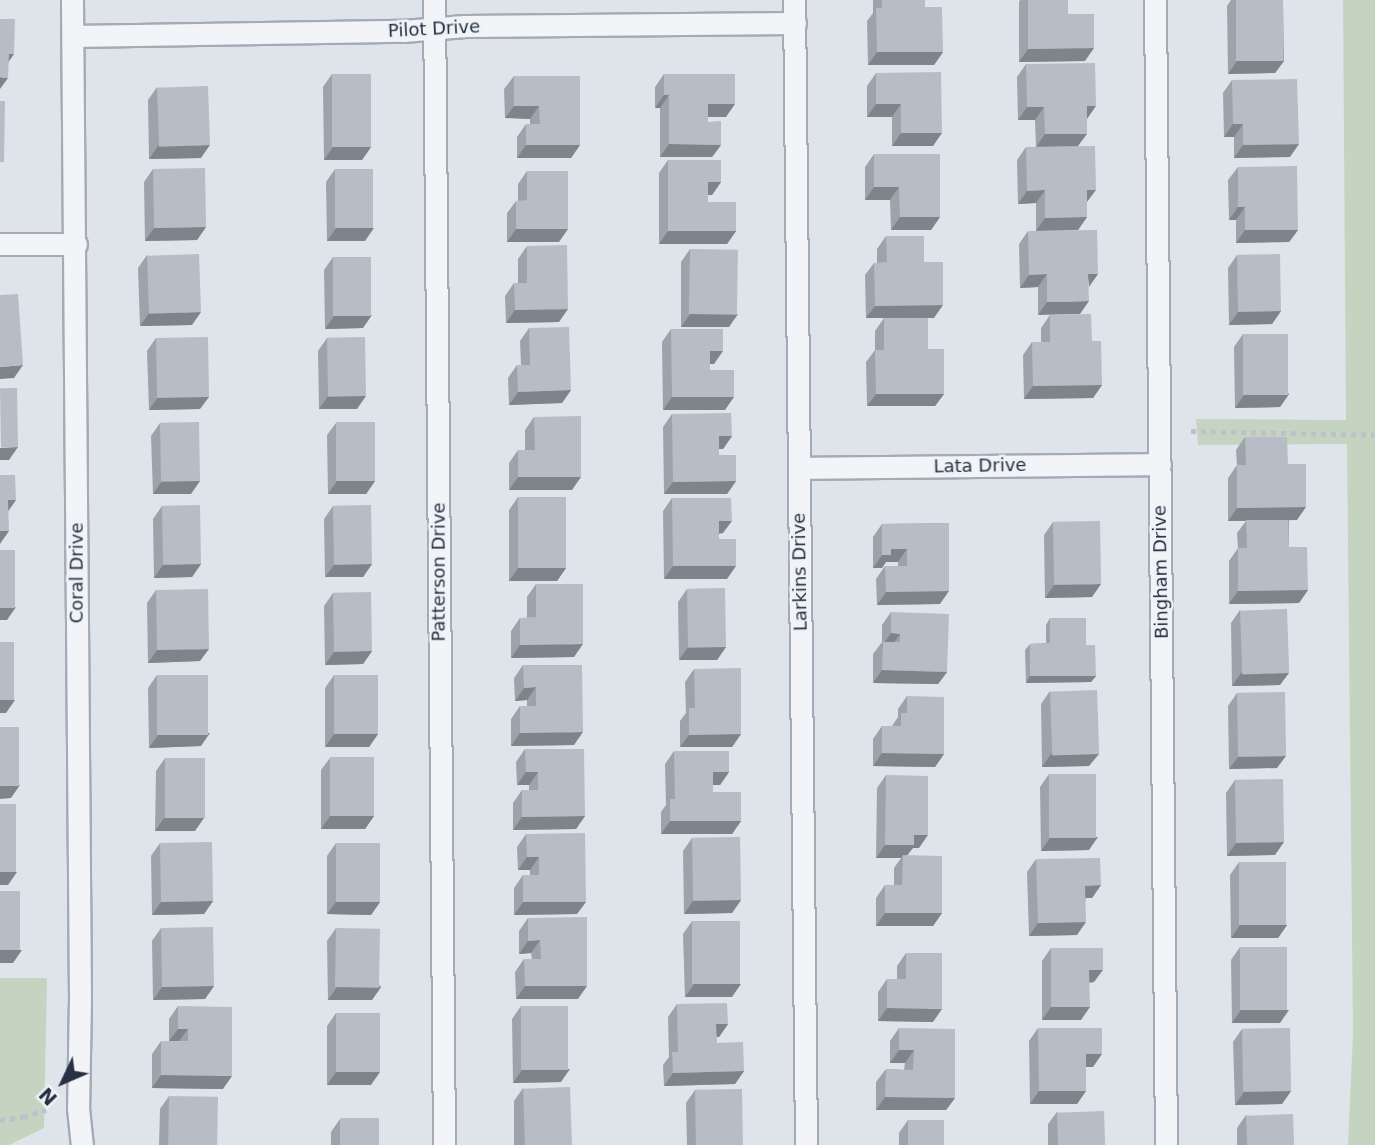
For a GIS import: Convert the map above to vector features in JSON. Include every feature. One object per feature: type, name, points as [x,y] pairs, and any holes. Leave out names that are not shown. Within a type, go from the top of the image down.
[{"type":"street","name":"Coral Drive","points":[[72,0],[76,244],[80,998],[78,1108],[82,1145]]},
{"type":"street","name":"Patterson Drive","points":[[435,0],[444,1145]]},
{"type":"street","name":"Larkins Drive","points":[[794,0],[806,1145]]},
{"type":"street","name":"Bingham Drive","points":[[1155,0],[1166,1145]]},
{"type":"street","name":"Pilot Drive","points":[[73,36],[795,23]]},
{"type":"street","points":[[0,244],[76,244]]},
{"type":"street","name":"Lata Drive","points":[[800,468],[1160,464]]},
{"type":"path","points":[[1191,431],[1375,435]]},
{"type":"path","points":[[0,1119],[23,1118],[46,1110]]},
{"type":"green space","points":[[1343,0],[1375,0],[1375,1145],[1348,1145],[1353,1033],[1347,444],[1198,445],[1196,419],[1346,420]]},
{"type":"green space","points":[[0,978],[47,978],[44,1128],[9,1145],[0,1145]]},
{"type":"building","points":[[882,0],[925,0],[925,7],[942,7],[943,52],[877,52],[876,8],[882,8]]},
{"type":"building","points":[[1028,0],[1068,0],[1068,14],[1094,14],[1094,48],[1028,49]]},
{"type":"building","points":[[1236,0],[1283,0],[1283,61],[1236,61]]},
{"type":"building","points":[[0,19],[15,19],[14,54],[9,54],[8,78],[0,77]]},
{"type":"building","points":[[1095,63],[1096,106],[1087,106],[1087,134],[1045,134],[1044,107],[1027,107],[1026,64]]},
{"type":"building","points":[[941,72],[942,133],[901,133],[901,104],[876,104],[876,73]]},
{"type":"building","points":[[332,74],[371,74],[371,147],[332,147]]},
{"type":"building","points":[[664,74],[735,74],[735,104],[708,104],[708,122],[721,121],[721,145],[669,144],[669,95],[664,95]]},
{"type":"building","points":[[514,76],[580,76],[580,145],[526,145],[526,124],[540,124],[539,106],[514,106]]},
{"type":"building","points":[[1297,79],[1299,144],[1243,145],[1243,124],[1233,124],[1232,80]]},
{"type":"building","points":[[208,86],[210,145],[159,147],[157,88]]},
{"type":"building","points":[[0,101],[5,101],[4,162],[0,162]]},
{"type":"building","points":[[1095,146],[1096,190],[1087,190],[1087,217],[1045,218],[1045,190],[1027,191],[1026,147]]},
{"type":"building","points":[[874,154],[940,154],[940,217],[900,217],[899,187],[874,187]]},
{"type":"building","points":[[668,160],[721,160],[721,182],[708,182],[708,202],[736,202],[736,231],[668,231]]},
{"type":"building","points":[[1297,166],[1298,230],[1245,230],[1245,207],[1238,207],[1238,167]]},
{"type":"building","points":[[205,168],[206,227],[154,228],[153,169]]},
{"type":"building","points":[[335,169],[373,169],[373,228],[335,228]]},
{"type":"building","points":[[527,171],[568,171],[568,229],[516,229],[516,201],[527,200]]},
{"type":"building","points":[[1097,230],[1098,274],[1088,274],[1089,301],[1047,302],[1047,274],[1029,275],[1028,231]]},
{"type":"building","points":[[886,236],[924,236],[924,262],[943,262],[943,305],[875,306],[874,263],[887,262]]},
{"type":"building","points":[[567,245],[568,309],[515,310],[514,283],[527,283],[527,246]]},
{"type":"building","points":[[690,249],[738,250],[737,315],[689,314]]},
{"type":"building","points":[[199,254],[201,312],[149,314],[147,256]]},
{"type":"building","points":[[1280,254],[1281,311],[1238,312],[1237,255]]},
{"type":"building","points":[[333,257],[371,257],[371,316],[333,316]]},
{"type":"building","points":[[18,294],[23,365],[0,367],[0,295]]},
{"type":"building","points":[[1091,314],[1092,341],[1101,341],[1102,385],[1033,386],[1032,342],[1050,342],[1050,315]]},
{"type":"building","points":[[884,318],[928,318],[928,349],[944,349],[944,394],[876,394],[875,350],[884,350]]},
{"type":"building","points":[[569,327],[571,390],[518,392],[517,365],[530,365],[529,328]]},
{"type":"building","points":[[671,329],[723,329],[723,351],[710,351],[710,370],[734,370],[734,397],[672,397]]},
{"type":"building","points":[[1243,334],[1288,334],[1288,395],[1243,395]]},
{"type":"building","points":[[208,337],[209,397],[157,398],[156,338]]},
{"type":"building","points":[[365,337],[366,396],[328,397],[327,338]]},
{"type":"building","points":[[0,388],[17,388],[18,447],[1,447]]},
{"type":"building","points":[[731,413],[732,436],[719,436],[719,455],[736,455],[736,481],[673,482],[672,414]]},
{"type":"building","points":[[581,416],[581,477],[518,477],[518,450],[535,450],[534,417]]},
{"type":"building","points":[[199,422],[200,481],[161,482],[160,423]]},
{"type":"building","points":[[336,422],[375,422],[375,481],[336,481]]},
{"type":"building","points":[[1245,437],[1287,437],[1288,464],[1306,464],[1306,507],[1237,508],[1237,465],[1246,465]]},
{"type":"building","points":[[0,475],[15,475],[16,500],[8,500],[9,531],[0,531]]},
{"type":"building","points":[[518,497],[566,497],[566,568],[518,568]]},
{"type":"building","points":[[672,498],[731,498],[732,521],[719,521],[719,539],[736,539],[736,566],[673,566]]},
{"type":"building","points":[[200,505],[201,564],[163,565],[162,506]]},
{"type":"building","points":[[371,505],[372,564],[334,565],[333,506]]},
{"type":"building","points":[[1246,520],[1288,520],[1289,547],[1307,547],[1308,590],[1238,591],[1238,548],[1247,548]]},
{"type":"building","points":[[1100,521],[1101,584],[1054,585],[1053,522]]},
{"type":"building","points":[[949,523],[949,591],[886,592],[885,566],[907,566],[907,549],[891,549],[891,555],[882,555],[882,524]]},
{"type":"building","points":[[0,550],[15,550],[15,608],[0,608]]},
{"type":"building","points":[[536,584],[583,584],[583,644],[520,645],[520,618],[536,617]]},
{"type":"building","points":[[725,588],[726,647],[688,648],[687,589]]},
{"type":"building","points":[[208,589],[209,649],[157,650],[156,590]]},
{"type":"building","points":[[371,592],[372,651],[334,652],[333,593]]},
{"type":"building","points":[[1287,609],[1289,673],[1242,675],[1240,611]]},
{"type":"building","points":[[891,612],[949,614],[947,672],[882,670],[883,642],[900,642],[900,634],[891,633]]},
{"type":"building","points":[[1050,618],[1086,618],[1086,645],[1095,645],[1096,676],[1030,676],[1030,644],[1050,643]]},
{"type":"building","points":[[0,642],[14,642],[14,700],[0,700]]},
{"type":"building","points":[[523,665],[582,665],[583,732],[520,733],[520,706],[536,706],[536,687],[524,688]]},
{"type":"building","points":[[741,668],[741,734],[689,735],[689,708],[695,708],[694,669]]},
{"type":"building","points":[[157,675],[208,675],[208,735],[157,735]]},
{"type":"building","points":[[334,675],[378,675],[378,734],[334,734]]},
{"type":"building","points":[[1097,690],[1099,754],[1052,756],[1050,692]]},
{"type":"building","points":[[1285,692],[1286,756],[1238,757],[1237,693]]},
{"type":"building","points":[[907,696],[944,697],[944,754],[882,753],[882,726],[901,726],[901,713],[907,713]]},
{"type":"building","points":[[0,727],[19,727],[19,786],[0,786]]},
{"type":"building","points":[[525,749],[584,749],[585,816],[522,817],[522,790],[538,790],[538,772],[526,772]]},
{"type":"building","points":[[674,751],[729,751],[729,772],[713,772],[713,792],[741,792],[741,821],[670,821],[670,799],[675,799]]},
{"type":"building","points":[[330,757],[374,757],[374,816],[330,816]]},
{"type":"building","points":[[165,758],[205,758],[205,818],[165,818]]},
{"type":"building","points":[[1049,774],[1096,774],[1096,838],[1049,838]]},
{"type":"building","points":[[886,775],[928,776],[928,835],[914,835],[914,845],[885,845]]},
{"type":"building","points":[[1283,779],[1284,842],[1236,843],[1235,780]]},
{"type":"building","points":[[0,804],[16,804],[16,872],[0,872]]},
{"type":"building","points":[[585,833],[586,902],[523,902],[523,875],[539,875],[539,857],[527,857],[526,834]]},
{"type":"building","points":[[740,837],[741,900],[693,901],[692,838]]},
{"type":"building","points":[[212,842],[213,901],[161,902],[160,843]]},
{"type":"building","points":[[336,843],[380,843],[380,902],[336,902]]},
{"type":"building","points":[[903,855],[942,856],[942,913],[885,913],[885,885],[902,885]]},
{"type":"building","points":[[1100,858],[1101,885],[1085,886],[1086,922],[1038,923],[1036,859]]},
{"type":"building","points":[[1239,862],[1286,862],[1286,925],[1239,925]]},
{"type":"building","points":[[0,891],[20,891],[20,950],[0,950]]},
{"type":"building","points":[[587,917],[587,986],[525,986],[524,959],[541,959],[540,940],[528,941],[528,918]]},
{"type":"building","points":[[692,921],[740,921],[740,984],[692,984]]},
{"type":"building","points":[[213,927],[214,986],[162,987],[161,928]]},
{"type":"building","points":[[336,928],[380,929],[379,988],[335,987]]},
{"type":"building","points":[[1240,947],[1287,947],[1287,1010],[1240,1010]]},
{"type":"building","points":[[1051,948],[1103,948],[1103,970],[1089,970],[1090,1007],[1051,1007]]},
{"type":"building","points":[[906,953],[942,953],[942,1009],[887,1008],[887,979],[906,979]]},
{"type":"building","points":[[727,1003],[728,1024],[716,1024],[717,1043],[743,1042],[744,1071],[673,1073],[672,1052],[678,1052],[677,1004]]},
{"type":"building","points":[[178,1006],[232,1007],[232,1076],[161,1075],[161,1041],[188,1041],[188,1029],[178,1029]]},
{"type":"building","points":[[521,1006],[568,1006],[568,1070],[521,1070]]},
{"type":"building","points":[[336,1013],[380,1013],[380,1072],[336,1072]]},
{"type":"building","points":[[899,1028],[955,1029],[955,1098],[885,1097],[886,1069],[913,1070],[914,1050],[899,1050]]},
{"type":"building","points":[[1038,1028],[1102,1028],[1102,1054],[1086,1054],[1086,1091],[1039,1091]]},
{"type":"building","points":[[1290,1028],[1291,1091],[1243,1092],[1242,1029]]},
{"type":"building","points":[[570,1087],[572,1145],[525,1145],[523,1089]]},
{"type":"building","points":[[742,1089],[743,1145],[696,1145],[695,1090]]},
{"type":"building","points":[[169,1096],[218,1097],[217,1145],[168,1145]]},
{"type":"building","points":[[1104,1111],[1105,1145],[1058,1145],[1057,1113]]},
{"type":"building","points":[[1293,1114],[1294,1145],[1247,1145],[1246,1116]]},
{"type":"building","points":[[340,1118],[379,1118],[379,1145],[340,1145]]},
{"type":"building","points":[[908,1120],[944,1120],[944,1145],[908,1145]]}]
